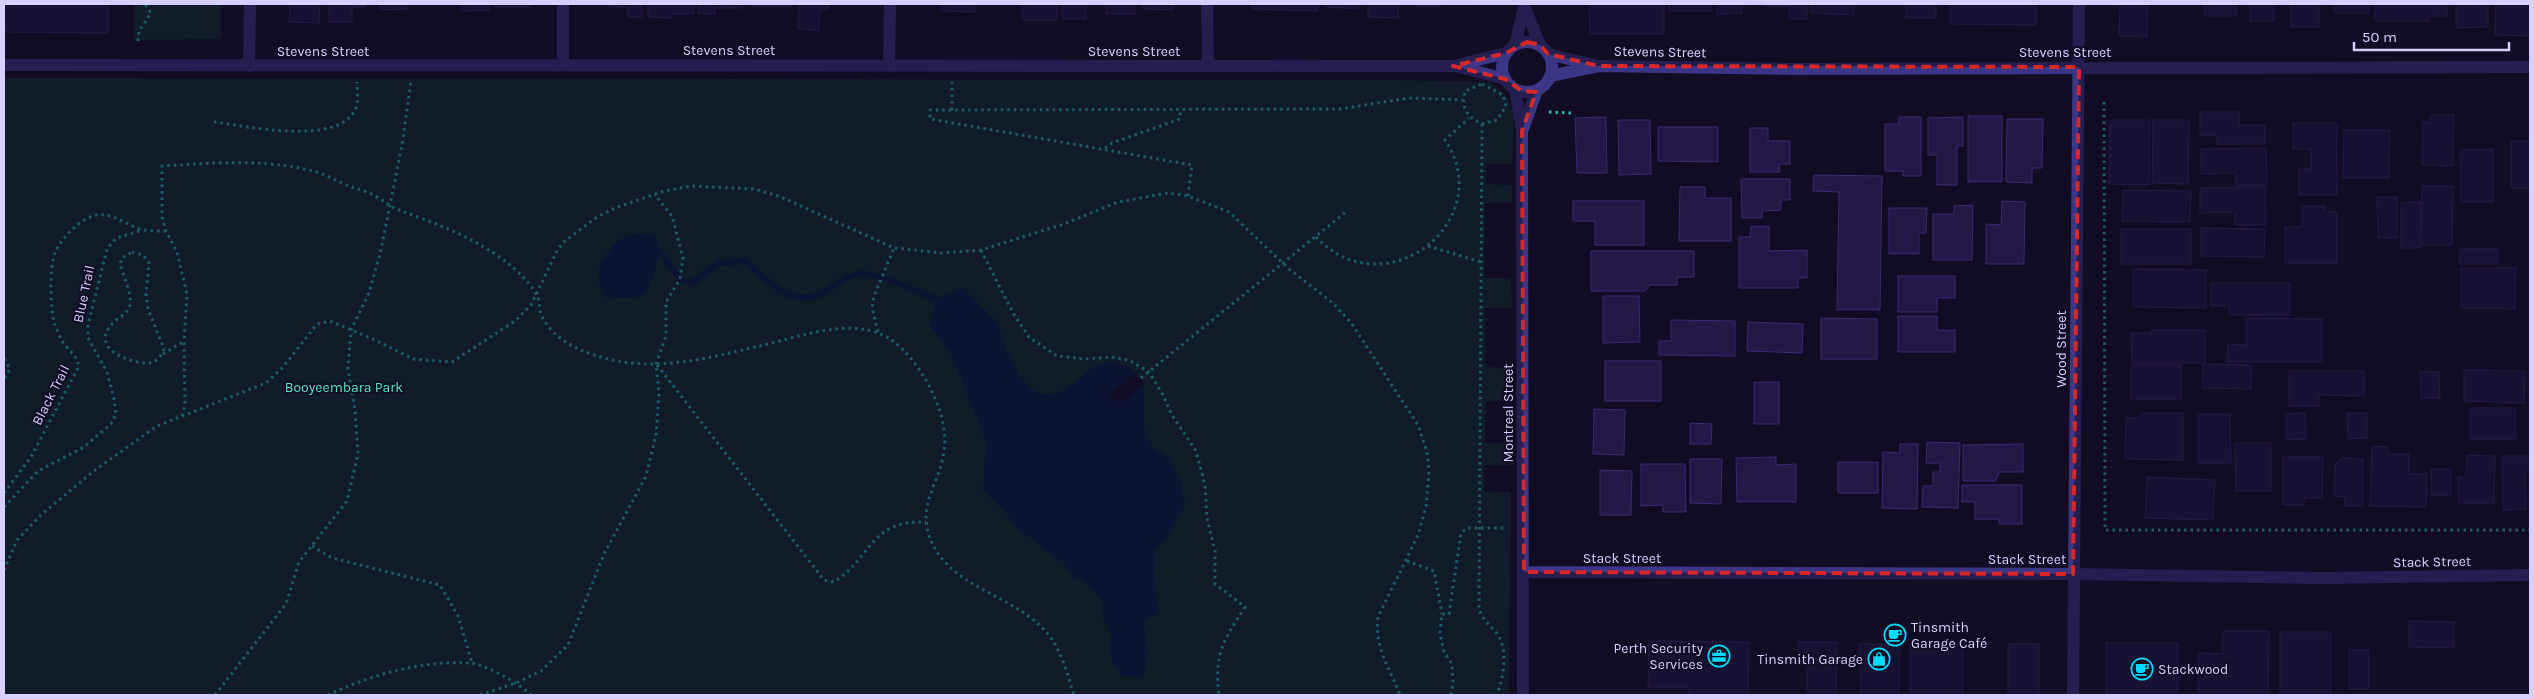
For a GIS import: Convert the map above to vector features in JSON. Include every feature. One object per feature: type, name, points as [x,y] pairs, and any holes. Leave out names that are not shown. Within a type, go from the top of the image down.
[{"type":"street","points":[[249,66],[250,4]]},
{"type":"street","points":[[562,64],[563,4]]},
{"type":"street","points":[[889,66],[890,4]]},
{"type":"street","points":[[1207,4],[1208,66]]},
{"type":"street","name":"Wood Street","points":[[2073,695],[2080,4]]},
{"type":"street","points":[[1525,6],[1552,66],[1550,76],[1543,86],[1529,92],[1515,89],[1505,79],[1502,65],[1510,49],[1525,6]]},
{"type":"street","points":[[1510,49],[1527,42],[1544,49]]},
{"type":"street","name":"Stevens Street","points":[[1453,66],[1510,49]]},
{"type":"street","name":"Stevens Street","points":[[1544,49],[1599,66]]},
{"type":"street","name":"Stevens Street","points":[[4,65],[1453,66],[1505,79]]},
{"type":"street","name":"Stevens Street","points":[[1550,76],[1599,66],[1794,69],[2530,67]]},
{"type":"street","name":"Montreal Street","points":[[1515,89],[1522,132],[1523,695]]},
{"type":"street","name":"Montreal Street","points":[[1522,132],[1537,90]]},
{"type":"street","name":"Stack Street","points":[[1524,572],[2073,574],[2324,578],[2530,575]]},
{"type":"path","points":[[138,41],[139,31],[151,14],[145,4]]},
{"type":"path","points":[[214,122],[301,132],[332,127],[346,120],[356,109],[356,66]]},
{"type":"path","points":[[216,695],[286,604],[299,562],[348,501],[358,454],[355,410],[348,369],[351,330],[369,293],[381,250],[388,206],[402,145],[414,66]]},
{"type":"path","points":[[952,78],[952,110]]},
{"type":"path","points":[[1482,84],[1503,95],[1506,106],[1496,120],[1482,124],[1469,118],[1464,108],[1463,100],[1465,90],[1482,84]]},
{"type":"path","points":[[1188,196],[1192,165],[1104,148],[930,119],[930,110],[1340,109],[1409,98],[1463,100]]},
{"type":"path","points":[[2104,102],[2105,530],[2530,530]]},
{"type":"path","points":[[1104,148],[1112,143],[1180,119],[1180,110]]},
{"type":"path","points":[[1550,112],[1571,113]]},
{"type":"path","points":[[1316,237],[1342,257],[1360,264],[1379,265],[1397,263],[1428,246],[1445,229],[1453,214],[1460,189],[1455,155],[1444,140],[1469,118]]},
{"type":"path","points":[[1482,124],[1480,609],[1482,617],[1501,641],[1503,674],[1496,695]]},
{"type":"path","points":[[182,416],[184,405],[184,342],[187,294],[177,252],[166,231],[162,217],[162,166],[239,161],[283,166],[320,173],[373,194],[388,206],[458,231],[522,275],[537,296],[541,316],[554,332],[570,345],[593,354],[624,362],[656,364],[734,352],[841,329],[878,332],[908,354],[925,377],[942,421],[944,450],[928,497],[926,522],[932,544],[943,558],[965,579],[1014,605],[1036,622],[1050,638],[1063,659],[1074,695]]},
{"type":"path","points":[[4,570],[17,540],[42,514],[94,470],[157,426],[266,383],[283,367],[317,324],[330,321],[413,359],[452,362],[516,321],[537,296],[542,278],[565,240],[597,217],[615,208],[655,194],[691,186],[754,189],[779,196],[894,248],[942,253],[981,250],[1056,227],[1118,202],[1168,193],[1188,196],[1229,212],[1283,263],[1334,304],[1352,324],[1418,425],[1427,452],[1428,489],[1418,535],[1378,618],[1376,632],[1384,660],[1400,695]]},
{"type":"path","points":[[480,695],[516,683],[541,671],[568,645],[604,554],[646,476],[656,435],[659,393],[656,364],[666,336],[666,302],[680,279],[683,258],[672,216],[655,194]]},
{"type":"path","points":[[1141,378],[1347,211]]},
{"type":"path","name":"Black Trail","points":[[4,493],[31,457],[79,366],[75,353],[65,346],[54,322],[52,286],[54,254],[65,237],[80,224],[96,216],[108,216],[144,230],[166,231]]},
{"type":"path","name":"Blue Trail","points":[[4,507],[38,471],[84,447],[111,424],[116,414],[114,399],[106,372],[88,338],[88,324],[107,249],[116,238],[144,230]]},
{"type":"path","points":[[1428,246],[1482,262]]},
{"type":"path","points":[[878,332],[872,308],[878,283],[894,248]]},
{"type":"path","points":[[981,250],[1013,313],[1029,337],[1057,356],[1084,360],[1111,357],[1129,360],[1150,372],[1164,395],[1172,415],[1196,451],[1205,485],[1207,518],[1215,550],[1215,584],[1245,607],[1220,648],[1217,664],[1219,695]]},
{"type":"path","points":[[161,355],[164,349],[148,309],[146,294],[150,263],[143,255],[132,252],[127,254],[122,258],[120,264],[130,304],[128,310],[106,332],[106,345],[111,352],[138,362],[150,363],[184,342]]},
{"type":"path","points":[[4,359],[10,369],[4,379]]},
{"type":"path","points":[[656,364],[824,580],[834,582],[841,577],[851,569],[870,542],[890,528],[908,521],[926,522]]},
{"type":"path","points":[[1442,614],[1449,614],[1462,533],[1467,528],[1510,528]]},
{"type":"path","points":[[312,546],[332,558],[440,584],[458,616],[472,663]]},
{"type":"path","points":[[1407,561],[1434,571],[1442,614],[1440,633],[1444,652],[1452,664],[1453,682],[1451,695]]},
{"type":"path","points":[[328,695],[387,672],[438,665],[472,663],[516,683],[531,695]]},
{"type":"highlighted area","points":[[1527,42],[1540,45],[1548,54],[1599,66],[2079,67],[2073,574],[1524,572],[1522,131],[1536,92],[1522,91],[1505,79],[1453,66],[1506,53]]},
{"type":"green space","points":[[134,4],[221,4],[221,39],[134,40]]},
{"type":"green space","name":"Booyeembara Park","points":[[4,78],[1391,80],[1489,82],[1506,97],[1511,107],[1514,129],[1512,164],[1486,164],[1486,184],[1512,185],[1512,202],[1485,203],[1484,278],[1511,278],[1512,308],[1485,308],[1485,367],[1512,368],[1511,401],[1485,401],[1485,443],[1511,443],[1511,465],[1484,465],[1484,491],[1511,492],[1509,695],[4,695]]},
{"type":"water","points":[[647,233],[656,237],[658,253],[656,266],[646,294],[633,298],[606,297],[598,280],[600,265],[616,242],[627,236]]},
{"type":"water","points":[[963,287],[998,324],[1008,354],[1020,376],[1035,392],[1047,395],[1060,392],[1074,384],[1093,367],[1110,361],[1129,367],[1144,387],[1144,429],[1153,448],[1167,457],[1181,481],[1185,505],[1166,540],[1155,548],[1154,574],[1158,613],[1147,618],[1144,626],[1148,653],[1143,677],[1122,676],[1114,664],[1111,655],[1109,632],[1103,615],[1103,602],[1094,590],[1083,581],[1074,578],[1064,563],[1048,553],[1033,539],[1019,531],[1002,508],[983,490],[986,441],[951,353],[929,324],[938,300]]},
{"type":"pier","points":[[1136,374],[1144,383],[1119,404],[1111,394]]},
{"type":"building","points":[[4,4],[108,4],[108,33],[4,32]]},
{"type":"building","points":[[290,4],[320,4],[319,23],[289,22]]},
{"type":"building","points":[[329,4],[365,4],[365,7],[352,7],[352,22],[329,22]]},
{"type":"building","points":[[380,4],[408,4],[408,9],[380,10]]},
{"type":"building","points":[[461,4],[489,4],[489,10],[461,11]]},
{"type":"building","points":[[495,4],[530,4],[530,7],[495,7]]},
{"type":"building","points":[[610,4],[642,4],[642,17],[628,17],[628,7],[610,7]]},
{"type":"building","points":[[648,4],[694,4],[693,14],[671,14],[671,18],[648,17]]},
{"type":"building","points":[[699,4],[742,4],[742,8],[715,8],[715,14],[698,13]]},
{"type":"building","points":[[754,4],[791,4],[791,6],[754,6]]},
{"type":"building","points":[[799,4],[829,4],[828,10],[820,10],[819,30],[798,29]]},
{"type":"building","points":[[941,4],[976,4],[976,12],[941,11]]},
{"type":"building","points":[[1022,4],[1057,4],[1057,20],[1022,20]]},
{"type":"building","points":[[1062,4],[1086,4],[1086,19],[1062,19]]},
{"type":"building","points":[[1106,4],[1135,4],[1135,14],[1106,14]]},
{"type":"building","points":[[1143,4],[1173,4],[1173,10],[1143,9]]},
{"type":"building","points":[[1252,4],[1318,4],[1317,11],[1252,9]]},
{"type":"building","points":[[1326,4],[1358,4],[1358,9],[1326,7]]},
{"type":"building","points":[[1368,4],[1399,4],[1398,18],[1368,17]]},
{"type":"building","points":[[1415,4],[1440,4],[1440,6],[1415,6]]},
{"type":"building","points":[[1474,4],[1474,5],[1445,5]]},
{"type":"building","points":[[1589,4],[1664,4],[1664,34],[1590,34]]},
{"type":"building","points":[[1669,4],[1711,4],[1711,11],[1669,11]]},
{"type":"building","points":[[1717,4],[1754,5],[1742,5],[1742,13],[1717,14]]},
{"type":"building","points":[[1763,4],[1807,4],[1807,19],[1789,19],[1789,6],[1763,6]]},
{"type":"building","points":[[1811,4],[1854,4],[1854,15],[1811,13]]},
{"type":"building","points":[[1906,4],[1936,4],[1936,18],[1906,18]]},
{"type":"building","points":[[1950,4],[2036,4],[2036,25],[1950,24]]},
{"type":"building","points":[[2120,4],[2148,4],[2147,37],[2119,36]]},
{"type":"building","points":[[2204,4],[2236,4],[2236,16],[2205,16]]},
{"type":"building","points":[[2250,4],[2274,4],[2274,21],[2250,21]]},
{"type":"building","points":[[2291,4],[2319,4],[2319,27],[2291,27]]},
{"type":"building","points":[[2334,4],[2368,4],[2369,13],[2335,13]]},
{"type":"building","points":[[2375,4],[2447,4],[2447,16],[2429,16],[2429,21],[2375,21]]},
{"type":"building","points":[[2456,4],[2488,4],[2488,27],[2456,28]]},
{"type":"building","points":[[2496,4],[2530,4],[2530,36],[2495,35]]},
{"type":"building","points":[[2200,112],[2240,112],[2239,125],[2265,125],[2265,144],[2217,144],[2217,135],[2200,135]]},
{"type":"building","points":[[2431,115],[2454,115],[2453,166],[2422,165],[2423,122],[2430,123]]},
{"type":"building","points":[[1968,116],[2002,116],[2002,182],[1968,182]]},
{"type":"building","points":[[1606,117],[1607,173],[1577,173],[1575,118]]},
{"type":"building","points":[[1899,117],[1921,117],[1921,176],[1903,176],[1903,171],[1885,171],[1885,124],[1899,124]]},
{"type":"building","points":[[1963,117],[1963,146],[1957,146],[1957,185],[1937,185],[1937,155],[1928,155],[1928,118]]},
{"type":"building","points":[[2007,119],[2043,119],[2042,168],[2032,168],[2032,183],[2006,182]]},
{"type":"building","points":[[1618,120],[1650,120],[1651,174],[1619,175]]},
{"type":"building","points":[[2110,120],[2150,120],[2149,185],[2109,184]]},
{"type":"building","points":[[2153,120],[2189,120],[2188,184],[2152,183]]},
{"type":"building","points":[[2293,123],[2337,123],[2337,195],[2299,195],[2299,169],[2311,169],[2311,149],[2293,149]]},
{"type":"building","points":[[1658,127],[1718,127],[1718,162],[1658,161]]},
{"type":"building","points":[[1750,128],[1768,128],[1768,141],[1790,141],[1790,164],[1779,164],[1780,172],[1750,172]]},
{"type":"building","points":[[2344,130],[2390,130],[2389,178],[2343,178]]},
{"type":"building","points":[[2511,141],[2530,141],[2530,188],[2511,188]]},
{"type":"building","points":[[2266,148],[2267,185],[2236,186],[2236,173],[2201,174],[2201,149]]},
{"type":"building","points":[[2493,149],[2493,202],[2461,202],[2460,150]]},
{"type":"building","points":[[1814,175],[1882,176],[1880,310],[1837,310],[1839,192],[1813,191]]},
{"type":"building","points":[[1741,179],[1790,179],[1790,200],[1781,200],[1781,210],[1762,211],[1762,218],[1742,218]]},
{"type":"building","points":[[2422,186],[2453,186],[2452,245],[2421,245]]},
{"type":"building","points":[[1680,187],[1705,187],[1705,198],[1731,198],[1731,241],[1679,241]]},
{"type":"building","points":[[2265,187],[2266,225],[2235,225],[2235,212],[2200,213],[2200,188]]},
{"type":"building","points":[[2123,190],[2191,191],[2190,222],[2122,221]]},
{"type":"building","points":[[2377,197],[2397,197],[2397,238],[2378,238]]},
{"type":"building","points":[[1573,201],[1644,201],[1644,245],[1595,245],[1595,221],[1573,221]]},
{"type":"building","points":[[2002,201],[2025,202],[2024,264],[1986,264],[1986,224],[2001,225]]},
{"type":"building","points":[[2420,202],[2420,248],[2401,248],[2401,203]]},
{"type":"building","points":[[1973,205],[1972,260],[1933,260],[1933,214],[1954,214],[1954,206]]},
{"type":"building","points":[[2302,206],[2325,206],[2325,212],[2337,212],[2337,263],[2285,263],[2285,227],[2302,227]]},
{"type":"building","points":[[1889,208],[1927,208],[1926,233],[1919,233],[1919,254],[1889,254]]},
{"type":"building","points":[[1751,226],[1769,226],[1769,251],[1807,250],[1807,278],[1798,278],[1798,288],[1739,288],[1739,237],[1750,237]]},
{"type":"building","points":[[2201,228],[2265,229],[2264,257],[2201,256]]},
{"type":"building","points":[[2121,229],[2191,229],[2191,264],[2121,264]]},
{"type":"building","points":[[2460,249],[2498,249],[2498,264],[2460,264]]},
{"type":"building","points":[[1591,251],[1694,251],[1694,277],[1677,277],[1677,285],[1650,285],[1645,291],[1591,291]]},
{"type":"building","points":[[2461,268],[2516,268],[2515,309],[2461,308]]},
{"type":"building","points":[[2133,269],[2206,270],[2206,308],[2133,307]]},
{"type":"building","points":[[1898,276],[1955,276],[1955,298],[1937,298],[1937,312],[1898,312]]},
{"type":"building","points":[[2211,283],[2290,283],[2290,315],[2229,315],[2229,306],[2211,306]]},
{"type":"building","points":[[1603,296],[1639,296],[1640,342],[1603,343]]},
{"type":"building","points":[[1898,316],[1937,316],[1937,330],[1955,330],[1955,352],[1898,352]]},
{"type":"building","points":[[1821,318],[1877,319],[1877,359],[1821,359]]},
{"type":"building","points":[[2246,318],[2322,319],[2322,362],[2227,362],[2228,344],[2246,345]]},
{"type":"building","points":[[1671,320],[1735,321],[1735,356],[1659,355],[1659,341],[1671,341]]},
{"type":"building","points":[[1748,322],[1803,324],[1802,353],[1747,351]]},
{"type":"building","points":[[2151,330],[2205,330],[2205,363],[2132,363],[2131,333],[2151,333]]},
{"type":"building","points":[[1605,361],[1661,361],[1661,401],[1605,401]]},
{"type":"building","points":[[2203,364],[2252,365],[2251,389],[2202,388]]},
{"type":"building","points":[[2131,365],[2181,365],[2181,399],[2131,399]]},
{"type":"building","points":[[2464,370],[2525,371],[2524,403],[2464,401]]},
{"type":"building","points":[[2289,371],[2364,371],[2364,396],[2319,395],[2319,406],[2289,406]]},
{"type":"building","points":[[2420,372],[2439,372],[2440,398],[2421,398]]},
{"type":"building","points":[[1754,382],[1779,382],[1779,424],[1754,424]]},
{"type":"building","points":[[2470,408],[2515,408],[2516,439],[2470,439]]},
{"type":"building","points":[[1594,409],[1625,410],[1624,455],[1593,454]]},
{"type":"building","points":[[2141,413],[2183,413],[2183,460],[2125,459],[2126,418],[2141,418]]},
{"type":"building","points":[[2305,413],[2306,439],[2286,440],[2286,414]]},
{"type":"building","points":[[2347,413],[2367,413],[2367,438],[2348,439]]},
{"type":"building","points":[[2198,414],[2230,414],[2231,463],[2198,463]]},
{"type":"building","points":[[1690,423],[1712,424],[1711,444],[1690,444]]},
{"type":"building","points":[[1927,442],[1960,443],[1958,508],[1922,507],[1923,486],[1933,486],[1933,472],[1940,472],[1940,463],[1926,463]]},
{"type":"building","points":[[2235,443],[2271,443],[2271,491],[2236,491]]},
{"type":"building","points":[[1900,444],[1918,444],[1917,509],[1882,508],[1883,452],[1900,453]]},
{"type":"building","points":[[2023,444],[2023,472],[1999,472],[1996,481],[1963,481],[1963,445]]},
{"type":"building","points":[[2372,446],[2388,447],[2388,454],[2409,454],[2409,474],[2427,474],[2426,507],[2370,506]]},
{"type":"building","points":[[2467,455],[2495,456],[2494,503],[2458,503],[2458,477],[2466,477]]},
{"type":"building","points":[[2502,456],[2530,456],[2530,471],[2525,471],[2526,509],[2503,510]]},
{"type":"building","points":[[1776,457],[1776,465],[1796,464],[1796,502],[1737,502],[1736,458]]},
{"type":"building","points":[[2283,457],[2323,457],[2322,498],[2304,498],[2304,505],[2283,505]]},
{"type":"building","points":[[2342,458],[2363,459],[2363,506],[2345,506],[2345,497],[2334,496],[2335,465]]},
{"type":"building","points":[[1690,459],[1722,459],[1721,504],[1690,503]]},
{"type":"building","points":[[1838,462],[1878,462],[1878,493],[1838,493]]},
{"type":"building","points":[[1641,464],[1685,464],[1686,512],[1663,512],[1663,505],[1641,506]]},
{"type":"building","points":[[2431,469],[2451,469],[2451,495],[2432,495]]},
{"type":"building","points":[[1600,470],[1632,471],[1631,515],[1600,515]]},
{"type":"building","points":[[2147,477],[2215,480],[2213,520],[2145,518]]},
{"type":"building","points":[[1962,485],[2022,485],[2022,524],[1999,524],[1999,519],[1975,519],[1975,502],[1962,502]]},
{"type":"building","points":[[2409,621],[2454,622],[2454,648],[2409,647]]},
{"type":"building","name":"Tinsmith Garage Café","points":[[1892,627],[1899,627],[1899,643],[1892,643]]},
{"type":"building","points":[[2223,631],[2269,631],[2268,695],[2198,695],[2198,653],[2222,654]]},
{"type":"building","points":[[2280,632],[2331,632],[2331,695],[2280,695]]},
{"type":"building","points":[[1649,641],[1749,642],[1748,695],[1689,695],[1689,687],[1648,687]]},
{"type":"building","points":[[1798,642],[1837,642],[1836,695],[1807,695],[1807,665],[1798,664]]},
{"type":"building","name":"Stackwood","points":[[2106,643],[2178,643],[2178,695],[2106,695]]},
{"type":"building","name":"Tinsmith Garage","points":[[1859,644],[1900,644],[1899,695],[1861,695]]},
{"type":"building","points":[[1910,644],[1963,644],[1963,695],[1910,695]]},
{"type":"building","points":[[2008,644],[2039,644],[2039,695],[2008,695]]},
{"type":"building","points":[[2349,650],[2369,650],[2369,689],[2349,689]]},
{"type":"waterway","points":[[659,251],[680,279],[692,283],[719,263],[746,261],[762,277],[781,291],[802,298],[813,297],[858,274],[867,274],[888,279],[938,300]]},
{"type":"place","name":"Tinsmith Garage Café","points":[[1895,635]]},
{"type":"place","name":"Perth Security Services","points":[[1719,656]]},
{"type":"place","name":"Tinsmith Garage","points":[[1879,659]]},
{"type":"place","name":"Stackwood","points":[[2142,669]]}]
